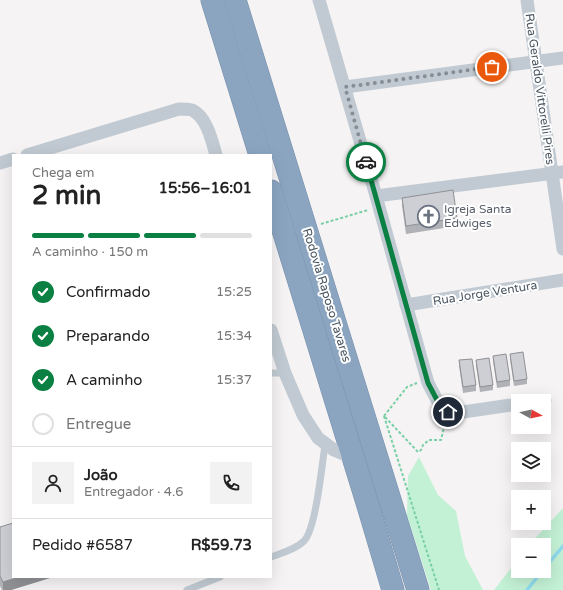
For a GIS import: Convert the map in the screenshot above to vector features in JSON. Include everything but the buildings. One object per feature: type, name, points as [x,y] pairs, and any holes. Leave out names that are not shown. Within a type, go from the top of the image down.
[{"type":"highway","points":[[212,0],[260,154]]},
{"type":"highway","name":"Rodovia Raposo Tavares","points":[[235,0],[306,229],[377,424],[418,590]]},
{"type":"highway","name":"Rodovia Raposo Tavares","points":[[272,194],[394,590]]},
{"type":"street","points":[[319,0],[378,201],[428,383],[438,402],[448,412],[463,412],[511,405]]},
{"type":"street","name":"Rua Geraldo Vittorelli Pires","points":[[528,0],[536,61],[558,173],[563,249]]},
{"type":"street","points":[[345,87],[563,58]]},
{"type":"street","points":[[30,154],[179,109],[191,110],[198,114],[210,133],[216,154]]},
{"type":"street","points":[[0,163],[12,159]]},
{"type":"street","points":[[378,201],[558,173]]},
{"type":"street","name":"Rua Jorge Ventura","points":[[406,305],[563,280]]},
{"type":"street","points":[[272,333],[285,373],[303,414],[318,438],[325,445],[353,458]]},
{"type":"lane","points":[[272,373],[285,373]]},
{"type":"lane","points":[[272,557],[300,545],[309,536],[317,499],[325,445]]},
{"type":"lane","points":[[187,590],[217,578]]},
{"type":"path","points":[[306,229],[378,201]]},
{"type":"path","points":[[377,424],[407,387],[416,383],[428,383]]},
{"type":"path","points":[[377,424],[418,452],[429,440],[441,440],[448,412]]},
{"type":"path","points":[[377,424],[439,590]]},
{"type":"green space","points":[[419,457],[438,495],[456,511],[465,556],[483,590],[431,590],[407,515],[408,476]]},
{"type":"green space","points":[[563,508],[563,590],[494,590],[511,568],[511,578],[551,578],[551,538],[535,538],[543,530],[551,530],[551,521]]},
{"type":"waterway","points":[[551,561],[563,546]]},
{"type":"waterway","points":[[527,590],[536,578]]},
{"type":"way so far","points":[[366,162],[345,87],[492,67]]},
{"type":"place","name":"Igreja Santa Edwiges","points":[[429,216]]},
{"type":"route","points":[[366,162],[428,383],[438,402],[448,412]]}]
